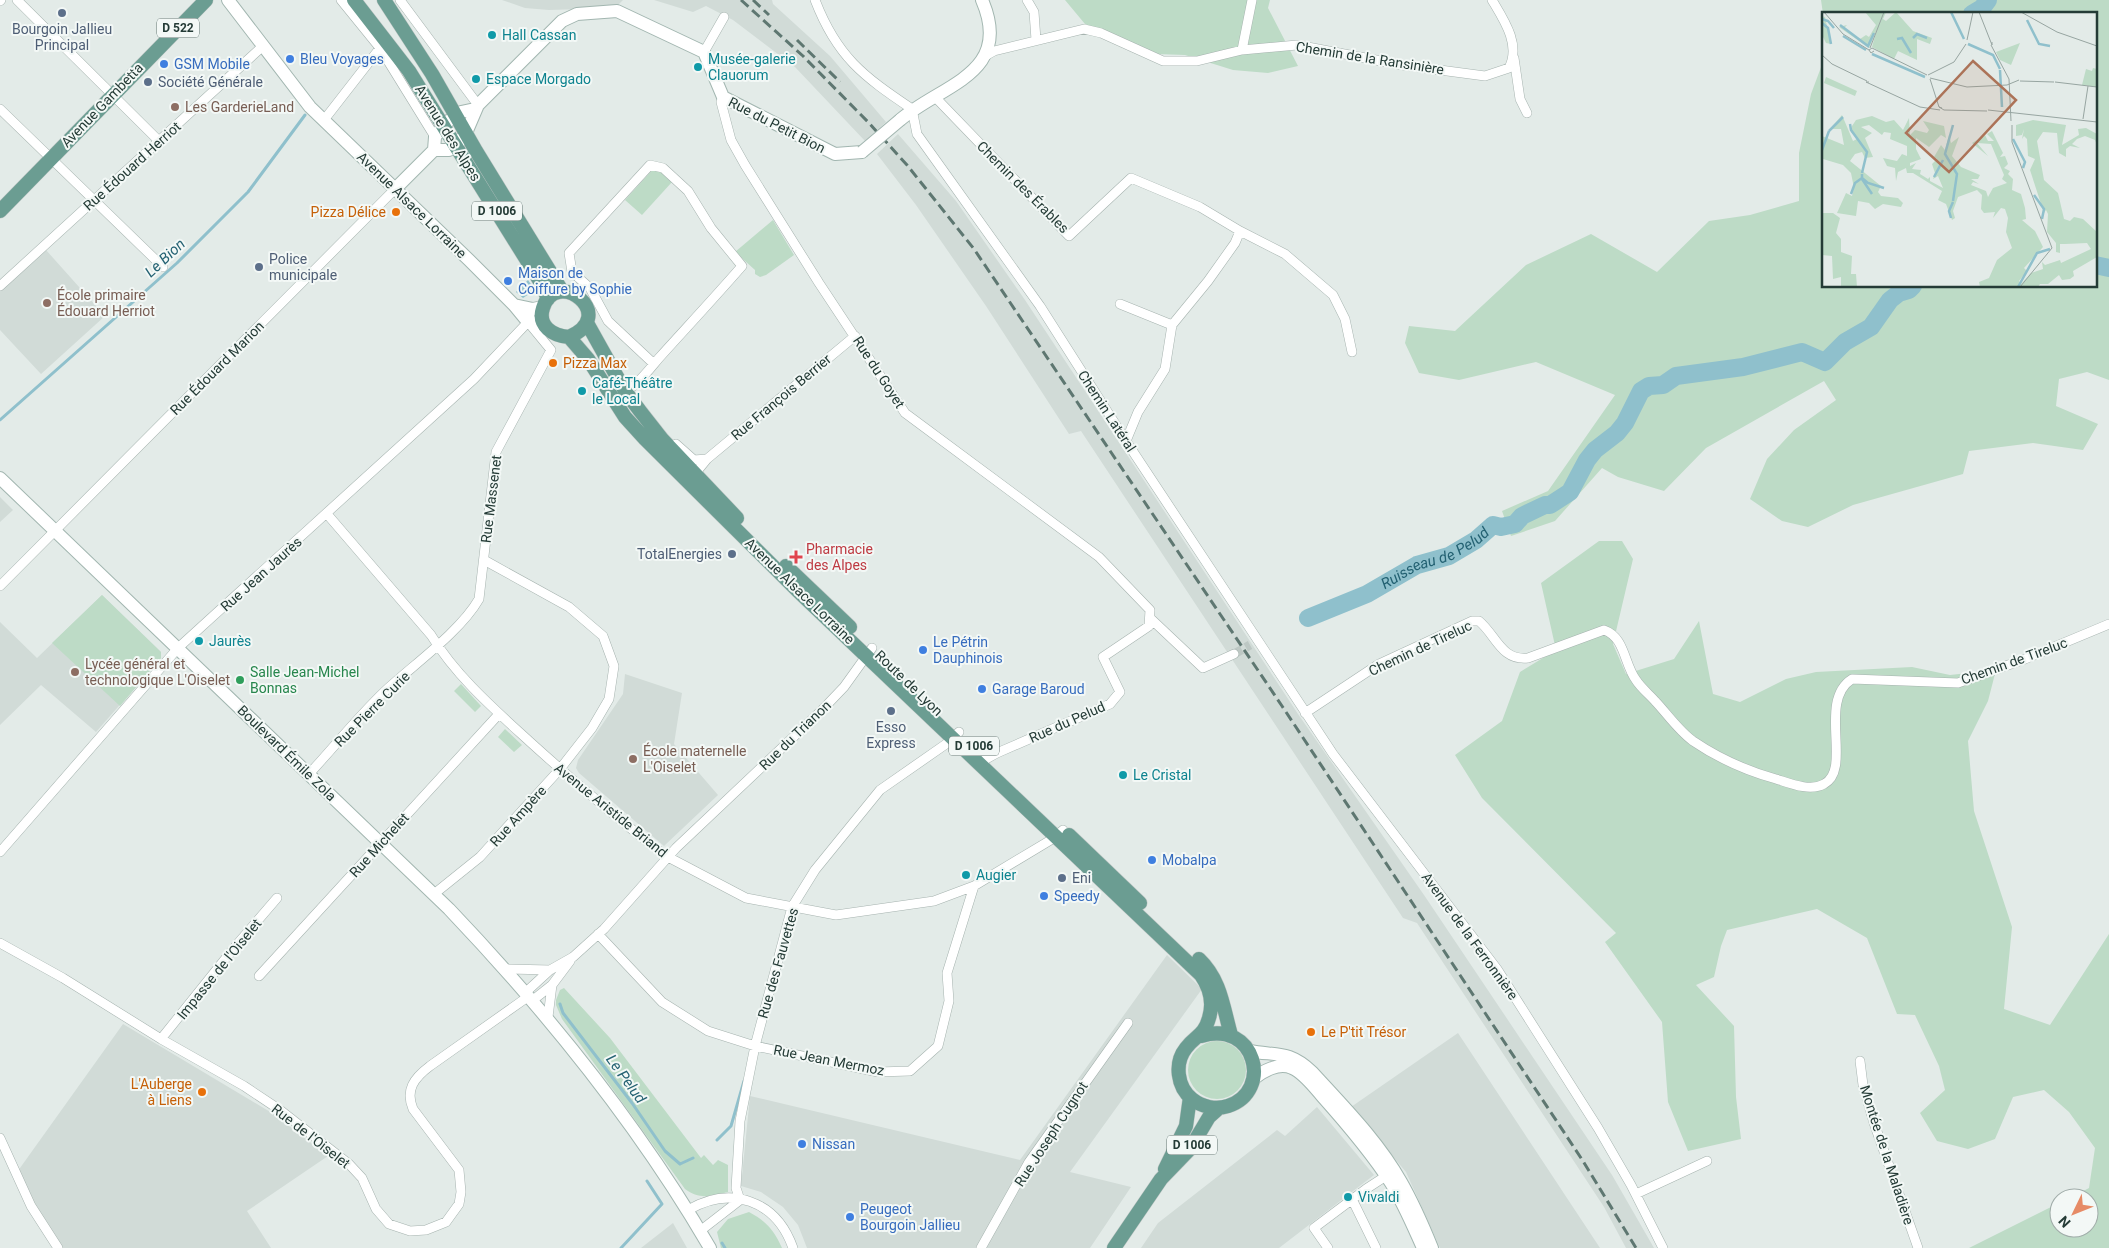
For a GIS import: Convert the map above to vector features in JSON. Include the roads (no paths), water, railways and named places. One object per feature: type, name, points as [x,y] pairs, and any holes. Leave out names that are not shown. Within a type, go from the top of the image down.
[{"type":"main road","name":"Avenue Gambetta","points":[[0,211],[206,0]]},
{"type":"main road","name":"Avenue Alsace Lorraine","points":[[228,0],[310,106],[514,304],[528,322]]},
{"type":"main road","name":"Avenue des Alpes","points":[[354,0],[409,71],[439,131],[456,146],[540,283],[544,324]]},
{"type":"main road","name":"Avenue des Alpes","points":[[384,0],[405,30],[562,291]]},
{"type":"main road","points":[[982,0],[991,25],[986,55]]},
{"type":"main road","points":[[476,107],[461,112],[439,131],[434,150],[449,150],[456,146],[466,133],[476,107],[562,21],[577,14],[617,11],[704,52]]},
{"type":"main road","name":"Rue du Petit Bion","points":[[704,52],[723,97],[836,154],[862,152],[912,109],[961,82],[986,55]]},
{"type":"main road","name":"Rue Édouard Marion","points":[[396,188],[434,150]]},
{"type":"main road","points":[[528,322],[544,324],[554,334],[569,337],[580,332],[587,323],[588,311],[583,300],[574,293],[562,291],[541,305]]},
{"type":"main road","name":"Avenue Alsace Lorraine","points":[[514,304],[541,305]]},
{"type":"main road","name":"D 1006","points":[[587,323],[626,391],[648,422],[692,470]]},
{"type":"main road","name":"D 1006","points":[[569,337],[594,368]]},
{"type":"main road","name":"Avenue Alsace Lorraine","points":[[594,368],[612,400],[654,448],[798,591],[869,651]]},
{"type":"main road","name":"Route de Lyon","points":[[692,470],[869,651],[1060,833],[1213,975],[1220,993],[1231,1035]]},
{"type":"main road","name":"Boulevard Émile Zola","points":[[0,478],[434,894],[506,970],[548,1017],[613,1101],[688,1210],[710,1248]]},
{"type":"main road","name":"Route de Lyon","points":[[1060,833],[1201,975],[1210,993],[1211,1003],[1209,1019],[1201,1036]]},
{"type":"main road","points":[[1210,1033],[1231,1035],[1249,1051],[1253,1060],[1253,1079],[1244,1096],[1237,1102],[1219,1108],[1198,1104],[1183,1089],[1178,1068],[1185,1049],[1201,1036],[1210,1033]]},
{"type":"main road","points":[[1249,1051],[1288,1055],[1304,1064],[1318,1078],[1356,1120],[1387,1160],[1412,1203],[1432,1248]]},
{"type":"main road","points":[[1253,1079],[1275,1067],[1291,1067],[1298,1072],[1349,1126],[1386,1176],[1404,1207],[1423,1248]]},
{"type":"main road","name":"D 1006","points":[[1114,1248],[1161,1179],[1186,1126],[1190,1097]]},
{"type":"main road","name":"D 1006","points":[[1161,1179],[1190,1149],[1209,1117],[1219,1108]]},
{"type":"street","points":[[17,0],[159,141]]},
{"type":"street","name":"Avenue des Alpes","points":[[341,0],[380,48],[439,131]]},
{"type":"street","points":[[400,0],[476,107]]},
{"type":"street","points":[[815,0],[826,27],[848,59],[871,82],[912,109]]},
{"type":"street","points":[[1027,0],[1034,12],[1036,40]]},
{"type":"street","points":[[1242,50],[1252,0]]},
{"type":"street","points":[[1492,0],[1508,29],[1520,99],[1528,113]]},
{"type":"street","points":[[704,52],[724,17]]},
{"type":"street","name":"Chemin de la Ransinière","points":[[986,55],[994,51],[1084,29],[1101,33],[1163,61],[1197,61],[1242,50],[1297,45],[1402,65],[1485,76],[1509,68],[1514,58]]},
{"type":"street","name":"Rue Édouard Herriot","points":[[0,286],[263,46]]},
{"type":"street","points":[[324,120],[380,48]]},
{"type":"street","name":"Rue du Goyet","points":[[723,97],[721,102],[731,140],[745,165],[818,283],[905,413],[1099,557],[1150,610],[1150,622],[1203,668],[1234,654]]},
{"type":"street","name":"Chemin des Érables","points":[[935,97],[1069,236],[1131,178],[1200,207],[1240,231]]},
{"type":"street","points":[[0,109],[163,267]]},
{"type":"street","name":"Chemin Latéral","points":[[912,109],[917,134],[1040,306],[1254,642],[1305,713]]},
{"type":"street","points":[[594,368],[601,373],[610,387],[626,391],[654,364],[742,266],[711,228],[688,191],[663,168],[650,166],[569,253],[572,272],[590,288],[608,321],[654,364]]},
{"type":"street","name":"Rue Édouard Marion","points":[[0,586],[396,188]]},
{"type":"street","points":[[1126,441],[1138,412],[1165,368],[1172,325],[1208,281],[1235,243],[1240,231],[1285,254],[1333,295],[1346,319],[1352,352]]},
{"type":"street","points":[[1120,304],[1172,325]]},
{"type":"street","name":"Rue Jean Jaurès","points":[[0,852],[178,648],[474,379],[528,322],[541,305]]},
{"type":"street","name":"Avenue Alsace Lorraine","points":[[528,322],[551,350]]},
{"type":"street","name":"Rue François Berrier","points":[[692,470],[698,470],[707,459],[855,336]]},
{"type":"street","name":"Rue Massenet","points":[[437,645],[472,610],[479,599],[496,452],[551,350]]},
{"type":"street","points":[[648,422],[663,431],[694,460],[707,459]]},
{"type":"street","name":"Avenue Alsace Lorraine","points":[[654,448],[682,470],[692,470]]},
{"type":"street","name":"Avenue Aristide Briand","points":[[327,514],[437,645],[499,714],[616,818],[668,857],[746,898],[836,915],[934,900],[974,886],[1060,833]]},
{"type":"street","name":"Rue Ampère","points":[[434,894],[480,857],[560,769],[592,728],[609,699],[614,666],[603,636],[569,607],[484,560]]},
{"type":"street","name":"Chemin de Tireluc","points":[[1305,713],[1379,664],[1472,621],[1479,621],[1487,627],[1506,654],[1520,659],[1528,658],[1604,630],[1612,633],[1617,640],[1635,679],[1692,741],[1747,771],[1810,787],[1825,784],[1833,774],[1836,763],[1836,704],[1845,684],[1852,680],[1958,683],[2025,659],[2109,624]]},
{"type":"street","name":"Rue du Pelud","points":[[983,760],[1110,704],[1120,692],[1103,657],[1150,622]]},
{"type":"street","name":"Rue Pierre Curie","points":[[309,774],[383,693],[437,645]]},
{"type":"street","name":"Rue du Trianon","points":[[668,857],[726,798],[766,765],[822,710],[844,687],[869,651]]},
{"type":"street","name":"Avenue de la Ferronnière","points":[[1305,713],[1354,782],[1497,970],[1598,1128],[1636,1194],[1663,1248]]},
{"type":"street","name":"Rue Michelet","points":[[259,976],[499,714]]},
{"type":"street","name":"Rue des Fauvettes","points":[[740,1200],[736,1188],[740,1121],[755,1046],[792,907],[815,870],[880,790],[956,735]]},
{"type":"street","points":[[529,996],[552,985],[573,957],[598,934],[668,857]]},
{"type":"street","name":"Rue Jean Mermoz","points":[[598,934],[662,1002],[708,1031],[755,1046],[878,1072],[910,1071],[938,1046],[949,1001],[947,972],[974,886]]},
{"type":"street","name":"Impasse de l'Oiselet","points":[[161,1039],[277,898]]},
{"type":"street","name":"Rue de l'Oiselet","points":[[0,943],[63,978],[161,1039],[244,1086],[280,1110],[349,1164],[362,1178],[376,1209],[389,1224],[410,1231],[426,1230],[446,1222],[459,1204],[461,1192],[459,1170],[412,1109],[408,1099],[411,1086],[417,1076],[430,1066],[529,996]]},
{"type":"street","points":[[529,996],[550,970],[573,957]]},
{"type":"street","points":[[506,970],[550,970]]},
{"type":"street","points":[[548,1017],[552,985]]},
{"type":"street","name":"Rue Joseph Cugnot","points":[[981,1248],[1029,1162],[1128,1023]]},
{"type":"street","name":"Montée de la Maladière","points":[[1860,1061],[1863,1085],[1874,1123],[1918,1248]]},
{"type":"street","points":[[0,1138],[30,1206],[58,1248]]},
{"type":"street","points":[[1636,1194],[1707,1161]]},
{"type":"street","points":[[1328,1248],[1314,1228],[1386,1176]]},
{"type":"street","points":[[688,1210],[712,1199],[732,1198],[761,1205],[784,1227],[793,1248]]},
{"type":"street","points":[[1352,1199],[1376,1248]]},
{"type":"street","points":[[700,1231],[740,1200]]},
{"type":"water","points":[[528,280],[535,290],[523,298],[516,292]]},
{"type":"waterway","name":"Ruisseau de Pelud","points":[[1975,12],[1982,8],[1988,0]]},
{"type":"waterway","name":"Le Bion","points":[[0,420],[177,263],[248,192],[305,115]]},
{"type":"waterway","points":[[2096,265],[2109,268]]},
{"type":"waterway","name":"Ruisseau de Pelud","points":[[1308,618],[1367,594],[1417,565],[1449,556],[1476,540],[1493,525],[1501,527],[1515,524],[1522,516],[1545,505],[1550,505],[1570,492],[1587,460],[1595,450],[1617,433],[1625,423],[1641,391],[1649,386],[1663,385],[1676,376],[1743,367],[1802,352],[1825,362],[1845,342],[1871,327],[1890,300],[1899,293],[1911,288]]},
{"type":"waterway","name":"Le Pelud","points":[[560,1004],[563,1013],[632,1103],[665,1151],[680,1164]]},
{"type":"waterway","name":"Le Pelud","points":[[717,1140],[731,1126],[744,1081]]},
{"type":"waterway","name":"Le Pelud","points":[[680,1164],[693,1158]]},
{"type":"waterway","name":"Le Pelud","points":[[621,1248],[662,1204],[647,1181]]},
{"type":"waterway","name":"Le Pelud","points":[[722,1243],[725,1248]]},
{"type":"tunnel","points":[[1234,654],[1250,645]]},
{"type":"railway","points":[[741,0],[803,56],[868,122],[907,165],[974,249],[1282,706],[1583,1161],[1636,1248]]},
{"type":"railway","points":[[753,0],[769,15]]},
{"type":"railway","points":[[797,40],[840,82]]},
{"type":"place","name":"Bourgoin Jallieu Principal","points":[[62,13]]},
{"type":"place","name":"Hall Cassan","points":[[492,35]]},
{"type":"place","name":"Bleu Voyages","points":[[290,59]]},
{"type":"place","name":"GSM Mobile","points":[[164,64]]},
{"type":"place","name":"Musée-galerie Clauorum","points":[[698,67]]},
{"type":"place","name":"Espace Morgado","points":[[476,79]]},
{"type":"place","name":"Société Générale","points":[[148,82]]},
{"type":"place","name":"Les GarderieLand","points":[[175,107]]},
{"type":"place","name":"Pizza Délice","points":[[396,212]]},
{"type":"place","name":"Police municipale","points":[[259,267]]},
{"type":"place","name":"Maison de Coiffure by Sophie","points":[[508,281]]},
{"type":"place","name":"École primaire Édouard Herriot","points":[[47,303]]},
{"type":"place","name":"Pizza Max","points":[[553,363]]},
{"type":"place","name":"Café-Théâtre le Local","points":[[582,391]]},
{"type":"place","name":"TotalEnergies","points":[[732,554]]},
{"type":"place","name":"Pharmacie des Alpes","points":[[796,557]]},
{"type":"place","name":"Jaurès","points":[[199,641]]},
{"type":"place","name":"Le Pétrin Dauphinois","points":[[923,650]]},
{"type":"place","name":"Lycée général et technologique L'Oiselet","points":[[75,672]]},
{"type":"place","name":"Salle Jean-Michel Bonnas","points":[[240,680]]},
{"type":"place","name":"Garage Baroud","points":[[982,689]]},
{"type":"place","name":"Esso Express","points":[[891,711]]},
{"type":"place","name":"École maternelle L'Oiselet","points":[[633,759]]},
{"type":"place","name":"Le Cristal","points":[[1123,775]]},
{"type":"place","name":"Mobalpa","points":[[1152,860]]},
{"type":"place","name":"Augier","points":[[966,875]]},
{"type":"place","name":"Eni","points":[[1062,878]]},
{"type":"place","name":"Speedy","points":[[1044,896]]},
{"type":"place","name":"Le P'tit Trésor","points":[[1311,1032]]},
{"type":"place","name":"L'Auberge à Liens","points":[[202,1092]]},
{"type":"place","name":"Nissan","points":[[802,1144]]},
{"type":"place","name":"Vivaldi","points":[[1348,1197]]},
{"type":"place","name":"Peugeot Bourgoin Jallieu","points":[[850,1217]]}]
